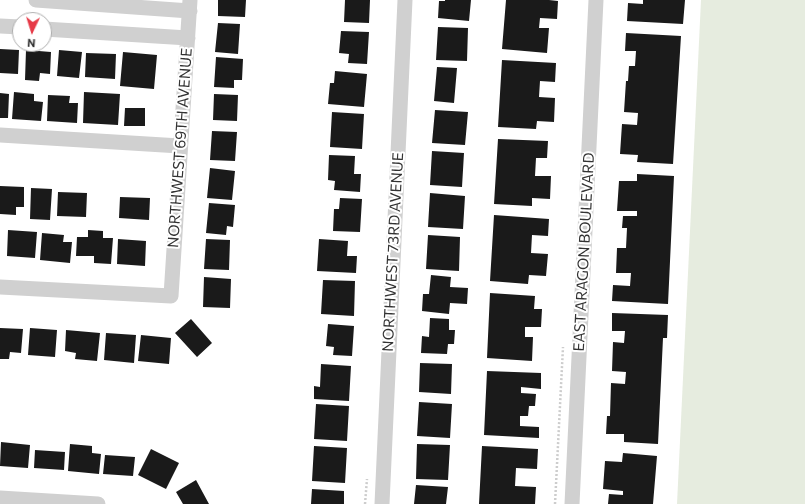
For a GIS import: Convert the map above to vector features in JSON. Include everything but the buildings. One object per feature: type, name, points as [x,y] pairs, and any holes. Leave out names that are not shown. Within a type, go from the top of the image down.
[{"type":"street","points":[[36,0],[190,5]]},
{"type":"street","name":"NORTHWEST 73RD AVENUE","points":[[382,504],[405,0]]},
{"type":"street","name":"EAST ARAGON BOULEVARD","points":[[572,504],[596,0]]},
{"type":"street","name":"NORTHWEST 69TH AVENUE","points":[[0,287],[171,296],[190,5]]},
{"type":"street","points":[[0,26],[12,27]]},
{"type":"street","points":[[52,30],[188,38]]},
{"type":"street","points":[[0,135],[180,146]]},
{"type":"street","points":[[0,498],[98,504]]},
{"type":"shaded area","points":[[701,0],[805,0],[805,504],[677,504]]}]
